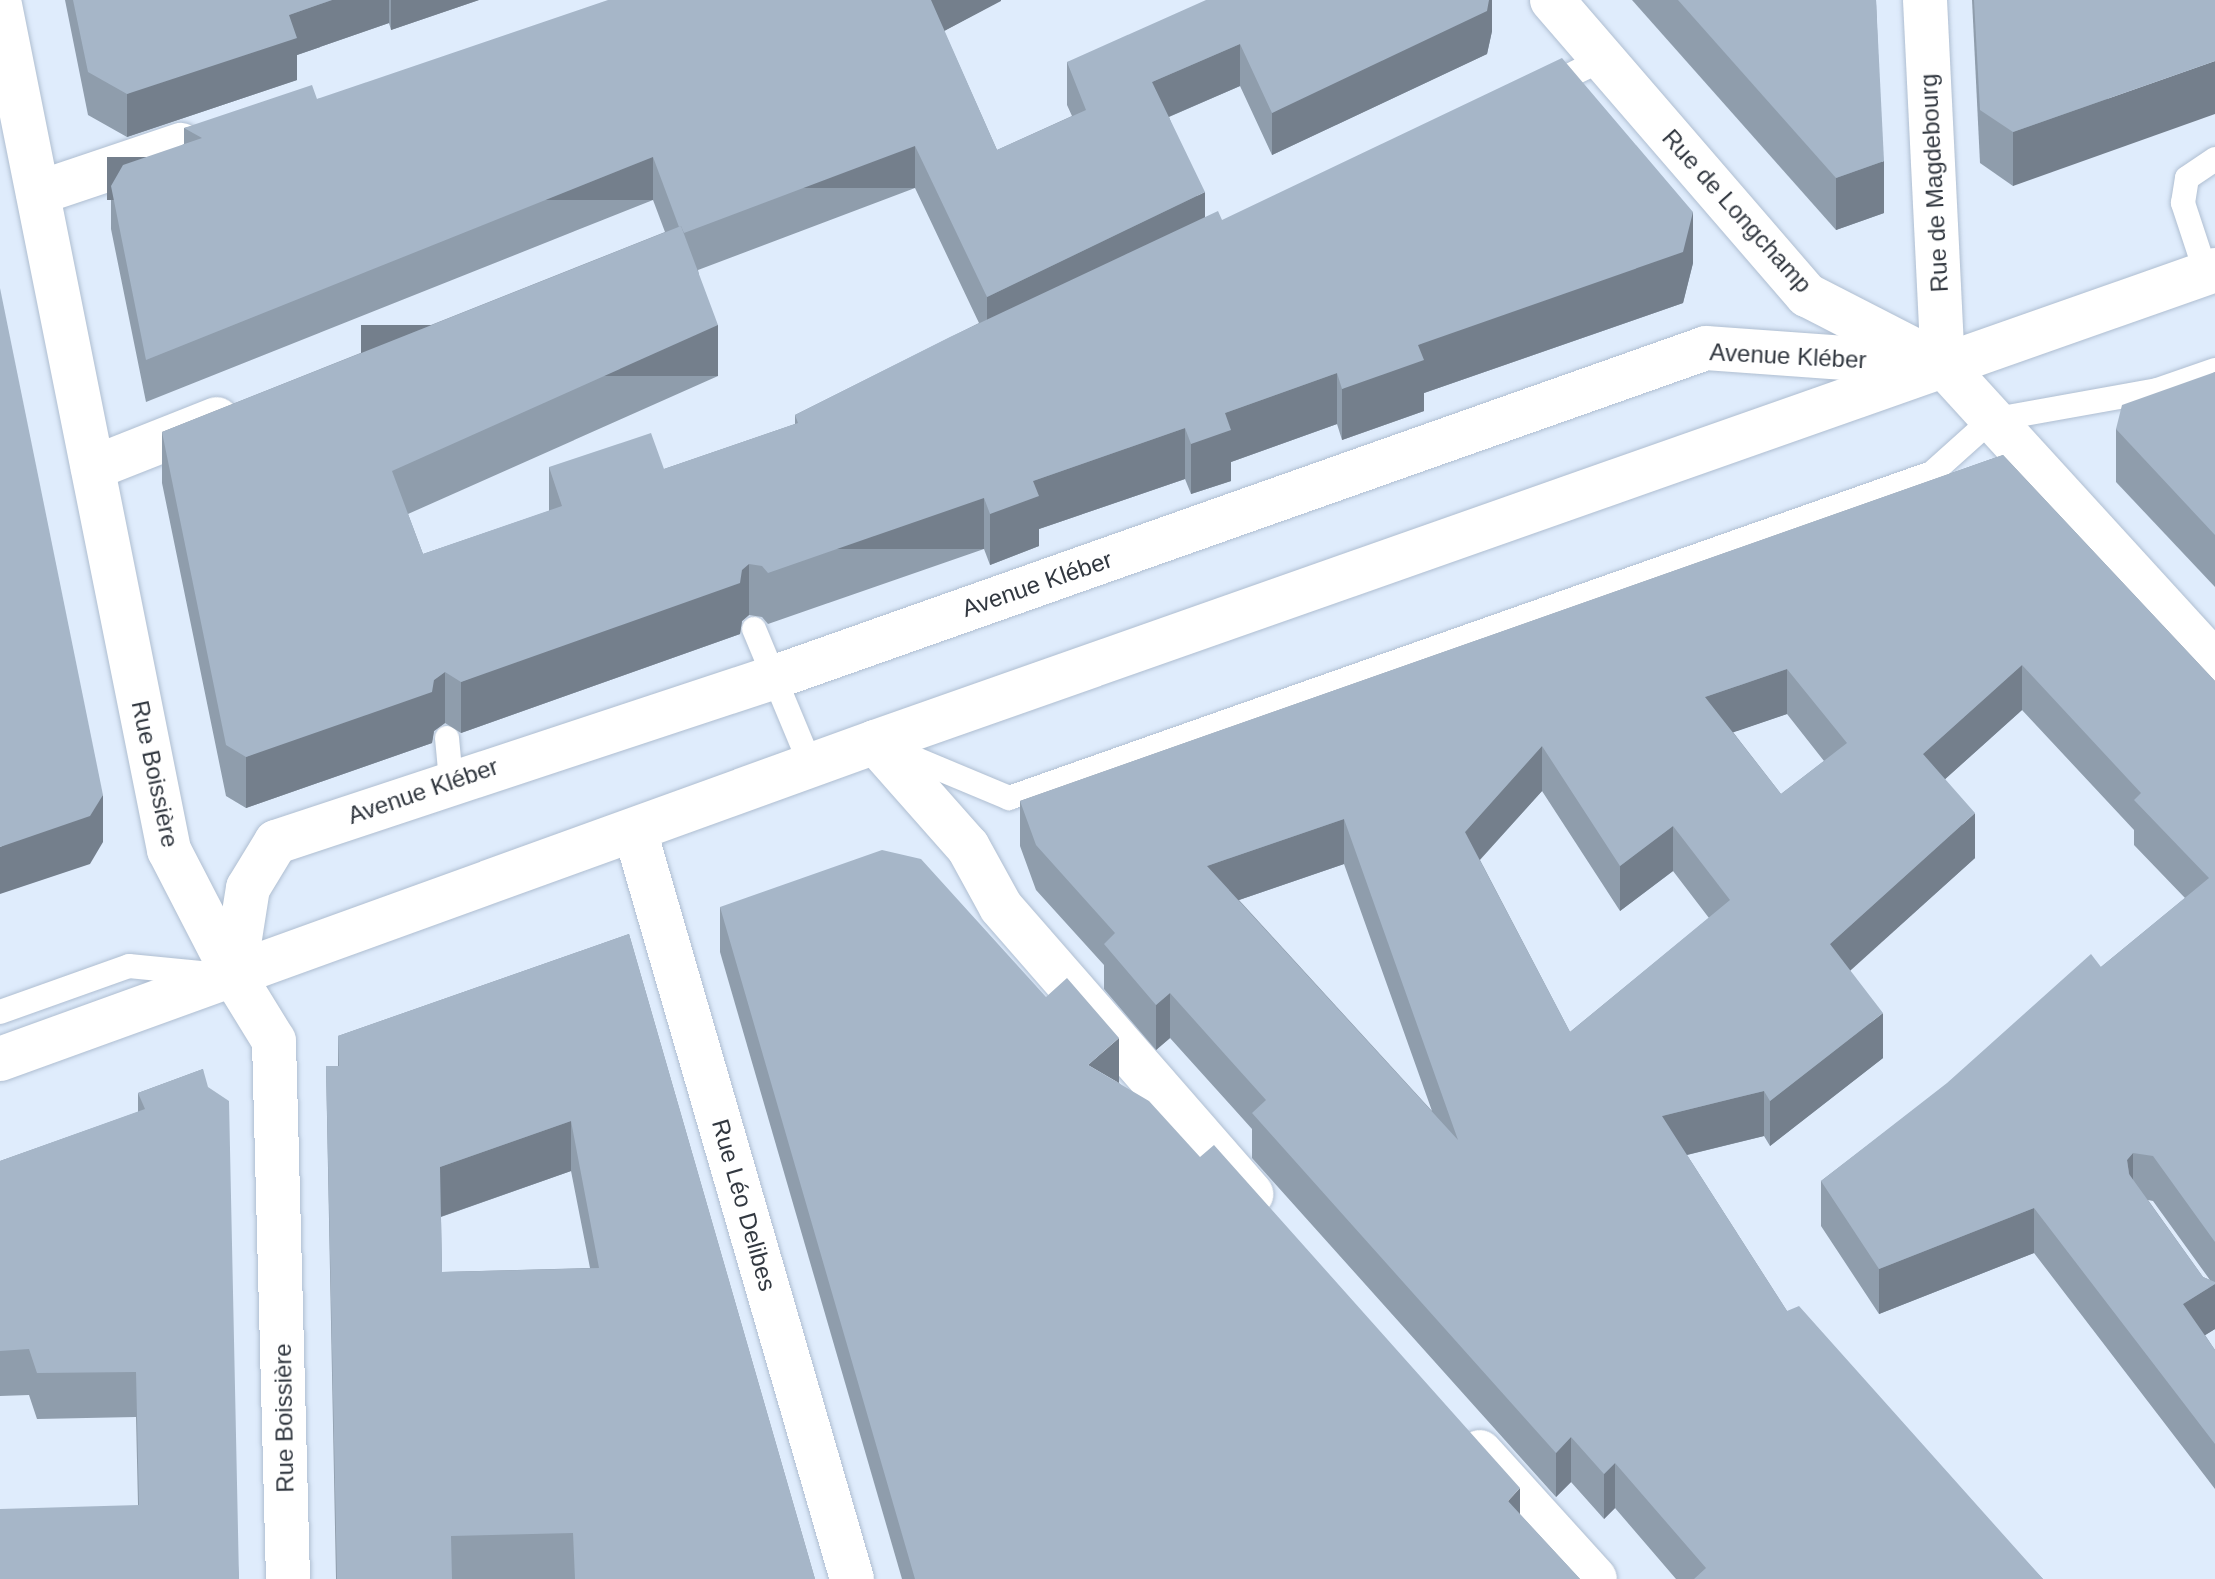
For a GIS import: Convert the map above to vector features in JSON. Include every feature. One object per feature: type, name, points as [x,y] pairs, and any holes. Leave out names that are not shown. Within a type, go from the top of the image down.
[{"type":"street","name":"Rue de Longchamp","points":[[1552,0],[1807,295],[1943,365],[2215,663]]},
{"type":"street","name":"Rue de Magdebourg","points":[[1925,0],[1943,365]]},
{"type":"street","name":"Rue Boissière","points":[[0,5],[169,850],[234,976],[274,1041],[288,1579]]},
{"type":"street","points":[[38,193],[225,131]]},
{"type":"street","name":"Avenue Kléber","points":[[0,1059],[875,742],[2211,272]]},
{"type":"street","name":"Avenue Kléber","points":[[234,976],[248,888],[276,842],[449,759],[775,677],[1706,348],[1943,365]]},
{"type":"street","points":[[93,468],[261,401]]},
{"type":"street","points":[[875,742],[968,847],[1001,907],[1274,1221]]},
{"type":"street","name":"Rue Léo Delibes","points":[[635,831],[852,1579]]},
{"type":"street","points":[[1450,1419],[1595,1579]]},
{"type":"lane","points":[[1525,97],[1603,59]]},
{"type":"lane","name":"Avenue Kléber","points":[[2211,272],[2183,203],[2187,178],[2215,159]]},
{"type":"lane","points":[[875,742],[1009,798],[1932,473],[1991,420],[2157,390],[2215,370]]},
{"type":"lane","points":[[754,629],[811,766]]},
{"type":"lane","name":"Avenue Kléber","points":[[0,1012],[129,966],[234,976]]},
{"type":"building","points":[[73,0],[332,0],[289,15],[297,38],[127,94],[88,72]]},
{"type":"building","points":[[608,0],[931,0],[997,150],[1086,110],[1067,62],[1206,0],[1489,0],[1487,11],[1272,113],[1240,44],[1152,82],[1205,192],[987,297],[915,146],[684,233],[653,157],[146,360],[111,186],[123,165],[202,138],[184,128],[312,85],[317,99]]},
{"type":"building","points":[[1678,0],[1876,0],[1884,161],[1836,178]]},
{"type":"building","points":[[1974,0],[2215,0],[2215,61],[2013,132],[1980,110]]},
{"type":"building","points":[[1562,58],[1693,212],[1683,252],[1418,345],[1424,360],[1342,389],[1337,373],[1225,413],[1231,430],[1191,444],[1185,428],[1033,481],[1039,496],[990,514],[984,498],[768,573],[762,566],[749,564],[742,570],[740,583],[461,682],[445,672],[434,680],[432,692],[246,757],[226,745],[162,432],[681,226],[718,325],[392,471],[423,554],[562,506],[549,467],[651,433],[664,469],[798,423],[795,415],[950,337],[1218,211],[1222,220]]},
{"type":"building","points":[[0,288],[103,795],[90,816],[0,847]]},
{"type":"building","points":[[2215,372],[2215,535],[2116,429],[2122,405]]},
{"type":"building","points":[[2003,455],[2215,681],[2215,1242],[2153,1156],[2133,1153],[2127,1160],[2129,1174],[2203,1277],[2215,1282],[2183,1304],[2215,1350],[2215,1444],[2034,1208],[1879,1269],[1821,1181],[1947,1083],[2091,954],[2101,967],[2209,878],[2134,800],[2141,793],[2022,665],[1923,754],[1975,813],[1830,944],[1883,1013],[1770,1101],[1764,1091],[1662,1116],[1787,1311],[1799,1306],[2043,1579],[1694,1579],[1706,1568],[1615,1463],[1604,1474],[1571,1437],[1556,1453],[1252,1113],[1266,1100],[1170,993],[1156,1005],[1104,944],[1115,933],[1036,845],[1020,801]],"holes":[[[1787,669],[1847,743],[1781,794],[1705,697]],[[1542,746],[1620,866],[1673,826],[1730,900],[1570,1032],[1465,832]],[[1344,819],[1458,1140],[1207,866]]]},
{"type":"building","points":[[882,850],[921,859],[1046,997],[1067,978],[1119,1038],[1088,1065],[1149,1101],[1200,1157],[1214,1145],[1520,1488],[1508,1501],[1580,1579],[915,1579],[720,907]]},
{"type":"building","points":[[629,934],[815,1579],[575,1579],[573,1533],[451,1536],[452,1579],[337,1579],[326,1066],[339,1066],[338,1036]],"holes":[[[571,1121],[599,1268],[442,1272],[440,1167]]]},
{"type":"building","points":[[203,1069],[208,1087],[229,1101],[239,1579],[0,1579],[0,1509],[139,1505],[136,1372],[37,1373],[29,1349],[0,1351],[0,1161],[145,1109],[138,1093]]}]
